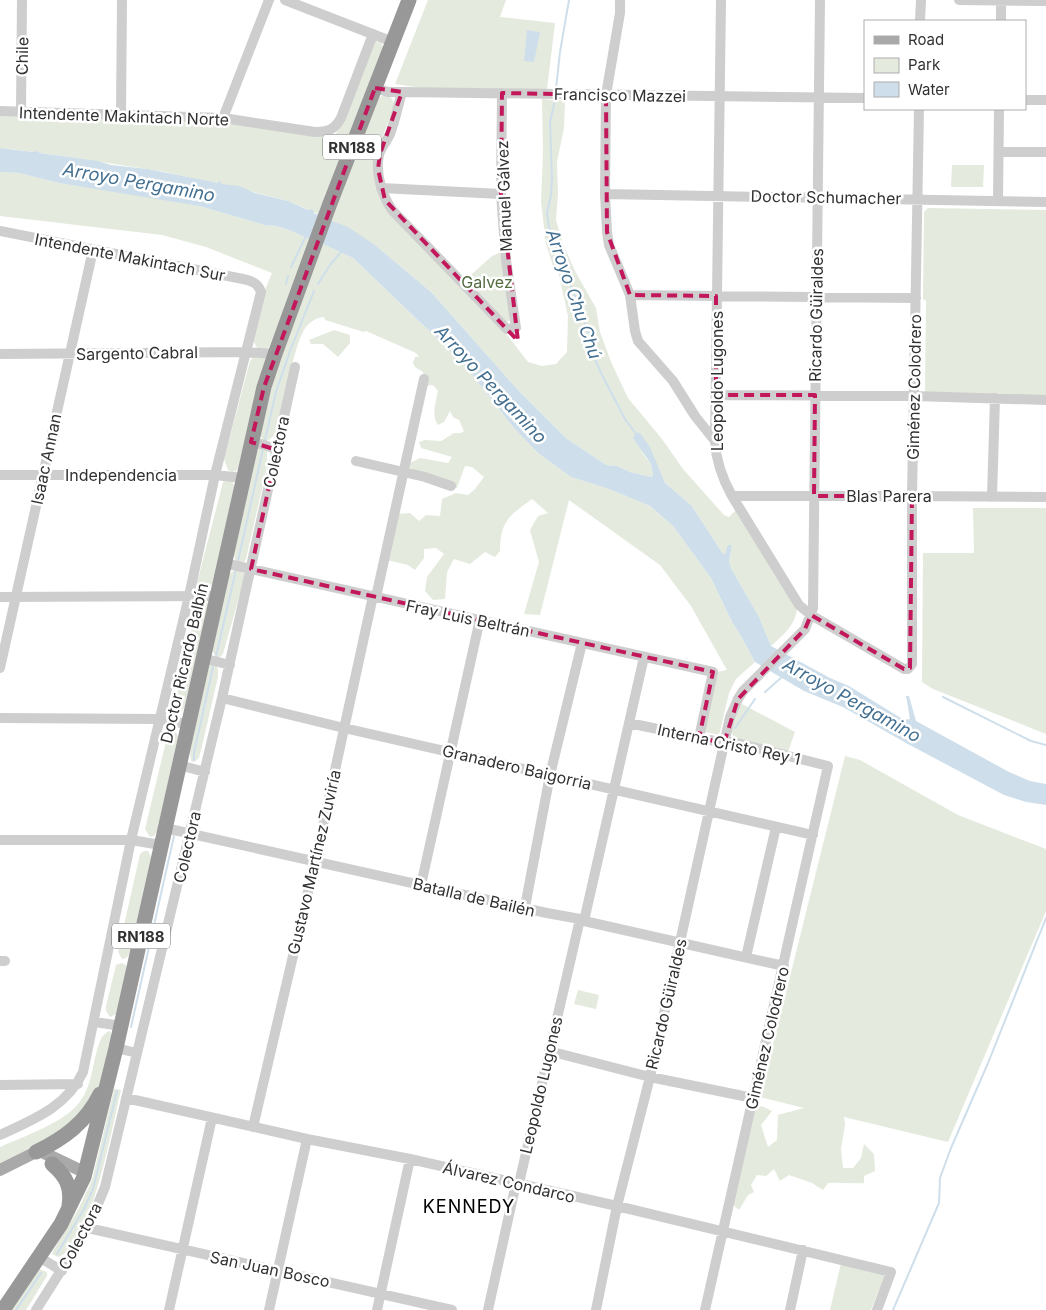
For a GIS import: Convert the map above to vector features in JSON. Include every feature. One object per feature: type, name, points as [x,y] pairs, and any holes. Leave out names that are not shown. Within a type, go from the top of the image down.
[{"type":"highway","name":"RN188","points":[[375,88],[409,0]]},
{"type":"highway","name":"Doctor Ricardo Balbín","points":[[110,1070],[264,387],[274,354],[375,88]]},
{"type":"highway","name":"RN188","points":[[2,1310],[68,1212],[85,1175],[110,1070]]},
{"type":"highway","points":[[36,1152],[60,1139],[80,1124],[95,1104],[110,1070]]},
{"type":"highway","points":[[52,1164],[63,1175],[69,1187],[68,1212]]},
{"type":"main road","points":[[0,1171],[36,1152],[46,1153],[85,1175]]},
{"type":"main road","points":[[0,1171],[33,1160],[39,1160],[85,1175]]},
{"type":"street","name":"Chile","points":[[21,111],[22,0]]},
{"type":"street","points":[[120,114],[122,0]]},
{"type":"street","points":[[223,118],[269,0]]},
{"type":"street","points":[[286,0],[393,42]]},
{"type":"street","points":[[620,0],[620,13],[606,95],[605,194],[609,245],[630,295],[638,341],[673,381],[695,416],[715,441]]},
{"type":"street","name":"Leopoldo Lugones","points":[[720,0],[715,441],[718,465],[723,480],[732,496],[799,606],[811,615],[904,669],[908,669],[912,664]]},
{"type":"street","name":"Ricardo Güiraldes","points":[[596,1310],[617,1206],[650,1077],[730,717],[743,691],[805,628],[813,608],[820,0]]},
{"type":"street","points":[[920,0],[920,20]]},
{"type":"street","points":[[959,0],[1046,1]]},
{"type":"street","points":[[1001,0],[1001,20]]},
{"type":"street","name":"Intendente Makintach Norte","points":[[0,111],[223,118],[315,132],[328,132],[336,126],[373,34]]},
{"type":"street","name":"Francisco Mazzei","points":[[375,88],[388,92],[864,98]]},
{"type":"street","points":[[402,92],[390,133],[380,154],[378,169],[381,188],[501,194]]},
{"type":"street","name":"Manuel Gálvez","points":[[381,188],[385,200],[392,210],[494,316],[507,329],[516,328],[506,260],[501,194],[502,93]]},
{"type":"street","points":[[1026,100],[1046,100]]},
{"type":"street","name":"Giménez Colodrero","points":[[912,664],[912,496],[919,110]]},
{"type":"street","points":[[998,201],[999,110]]},
{"type":"street","points":[[999,152],[1046,152]]},
{"type":"street","name":"Doctor Schumacher","points":[[605,194],[1046,202]]},
{"type":"street","name":"Intendente Makintach Sur","points":[[0,231],[252,281],[259,286],[261,292],[246,352]]},
{"type":"street","name":"Isaac Annan","points":[[0,668],[93,250]]},
{"type":"street","points":[[630,295],[916,298]]},
{"type":"street","points":[[0,1135],[53,1108],[78,1084],[84,1072],[131,840],[189,596],[215,475],[246,352]]},
{"type":"street","name":"Sargento Cabral","points":[[0,354],[246,352],[274,354]]},
{"type":"street","name":"Colectora","points":[[36,1310],[88,1228],[105,1187],[230,665],[295,367]]},
{"type":"street","name":"Gustavo Martínez Zuviría","points":[[253,1127],[424,379]]},
{"type":"street","points":[[716,395],[914,396],[1046,400]]},
{"type":"street","points":[[992,496],[995,398]]},
{"type":"street","points":[[251,442],[277,450]]},
{"type":"street","points":[[356,461],[424,477],[451,486]]},
{"type":"street","name":"Independencia","points":[[0,476],[215,475],[243,478]]},
{"type":"street","name":"Blas Parera","points":[[732,496],[992,496],[1046,498]]},
{"type":"street","name":"Fray Luis Beltrán","points":[[224,563],[713,672],[699,738]]},
{"type":"street","points":[[0,597],[216,596]]},
{"type":"street","points":[[421,885],[480,620]]},
{"type":"street","points":[[525,907],[550,775],[582,643]]},
{"type":"street","name":"Leopoldo Lugones","points":[[488,1310],[644,657]]},
{"type":"street","points":[[202,658],[230,665]]},
{"type":"street","name":"Granadero Baigorria","points":[[222,698],[813,836]]},
{"type":"street","points":[[0,718],[159,719],[188,724]]},
{"type":"street","name":"Interna Cristo Rey 1","points":[[629,722],[724,743],[733,742],[828,766]]},
{"type":"street","points":[[179,765],[205,772]]},
{"type":"street","name":"Giménez Colodrero","points":[[705,1310],[828,766]]},
{"type":"street","points":[[746,957],[776,827]]},
{"type":"street","name":"Batalla de Bailén","points":[[165,828],[784,966]]},
{"type":"street","points":[[0,840],[131,840],[161,845]]},
{"type":"street","points":[[95,1022],[120,1026]]},
{"type":"street","points":[[116,1048],[137,1053]]},
{"type":"street","points":[[549,1051],[650,1077],[753,1098]]},
{"type":"street","points":[[0,1085],[78,1084]]},
{"type":"street","name":"Álvarez Condarco","points":[[126,1098],[307,1139],[410,1159],[517,1183],[892,1272],[877,1310]]},
{"type":"street","points":[[169,1310],[212,1118]]},
{"type":"street","points":[[269,1310],[307,1139]]},
{"type":"street","points":[[377,1310],[410,1159]]},
{"type":"street","name":"San Juan Bosco","points":[[88,1228],[452,1310]]},
{"type":"street","points":[[790,1310],[803,1250]]},
{"type":"street","points":[[39,1257],[62,1271]]},
{"type":"highlighted area","points":[[375,88],[402,92],[380,154],[378,169],[385,200],[518,341],[501,194],[502,93],[606,95],[607,232],[630,295],[716,296],[716,395],[815,395],[814,496],[912,496],[910,668],[904,669],[811,615],[805,629],[738,699],[724,743],[699,738],[713,672],[251,569],[277,450],[251,442],[264,387]]},
{"type":"green space","points":[[428,0],[506,0],[500,17],[555,23],[547,89],[451,90],[395,84]]},
{"type":"green space","points":[[375,41],[381,43],[383,47],[318,214],[288,201],[222,184],[219,181],[218,183],[209,182],[156,170],[0,148],[0,113],[223,120],[335,136]]},
{"type":"green space","points":[[384,95],[390,96],[395,105],[379,146],[376,163],[393,215],[507,335],[528,362],[542,366],[556,364],[567,352],[568,316],[558,271],[554,269],[546,244],[541,202],[543,152],[542,99],[565,101],[564,128],[557,162],[558,193],[556,220],[563,244],[575,271],[596,308],[600,332],[611,362],[628,398],[662,439],[683,469],[724,515],[729,517],[736,510],[797,608],[791,625],[771,646],[759,617],[732,570],[729,562],[732,545],[725,555],[723,554],[692,506],[665,483],[658,469],[639,449],[651,464],[653,475],[651,477],[630,472],[617,466],[606,465],[566,438],[519,391],[431,292],[375,245],[329,220],[378,98]]},
{"type":"green space","points":[[952,165],[984,165],[983,187],[951,187]]},
{"type":"green space","points":[[0,172],[19,173],[59,183],[199,206],[268,226],[283,228],[312,240],[269,347],[262,350],[253,341],[265,290],[272,273],[206,247],[162,235],[0,216]]},
{"type":"green space","points":[[928,208],[1046,210],[1046,397],[925,393],[926,301],[923,299],[924,212]]},
{"type":"green space","points":[[323,244],[353,258],[423,325],[448,346],[454,358],[467,368],[513,427],[538,453],[571,477],[609,489],[650,506],[673,526],[711,578],[732,622],[755,662],[736,679],[729,693],[719,735],[705,732],[717,672],[727,670],[691,606],[660,565],[569,500],[540,615],[524,614],[539,562],[530,530],[538,516],[548,513],[532,499],[507,520],[500,541],[500,551],[495,557],[485,552],[470,564],[454,559],[447,572],[445,599],[433,600],[425,591],[427,577],[444,554],[436,548],[424,549],[424,558],[415,570],[408,565],[387,560],[397,514],[410,513],[419,521],[426,515],[440,516],[442,499],[456,493],[468,495],[484,477],[472,467],[465,466],[457,488],[445,487],[409,470],[410,463],[420,458],[448,463],[452,457],[421,448],[419,442],[425,440],[441,441],[454,433],[464,431],[459,420],[453,417],[450,411],[444,422],[438,425],[434,413],[438,391],[433,385],[425,386],[423,372],[415,367],[413,363],[415,357],[419,357],[416,353],[366,331],[325,320],[324,317],[310,322],[298,343],[276,431],[270,439],[265,441],[262,439],[260,434],[276,370]]},
{"type":"green space","name":"Galvez","points":[[501,252],[511,320],[506,322],[462,283],[492,256]]},
{"type":"green space","points":[[334,330],[350,335],[350,343],[338,357],[323,344],[311,344],[309,340]]},
{"type":"green space","points":[[265,356],[266,360],[238,468],[232,472],[228,470],[224,459],[250,361],[254,357]]},
{"type":"green space","points":[[260,447],[267,451],[267,467],[246,559],[244,562],[239,563],[235,560],[234,555],[256,453]]},
{"type":"green space","points":[[230,479],[234,487],[213,583],[207,588],[198,587],[197,583],[223,482]]},
{"type":"green space","points":[[973,508],[1046,508],[1046,734],[933,689],[922,682],[923,553],[974,553]]},
{"type":"green space","points":[[235,569],[243,572],[245,576],[223,654],[216,658],[212,650],[229,575]]},
{"type":"green space","points":[[199,600],[207,601],[208,606],[185,706],[180,715],[175,715],[173,711],[197,604]]},
{"type":"green space","points":[[215,664],[218,669],[218,677],[199,758],[194,762],[191,761],[190,751],[209,666]]},
{"type":"green space","points":[[740,703],[795,732],[788,752],[735,738],[732,735],[731,730],[734,716]]},
{"type":"green space","points":[[175,730],[178,736],[157,831],[154,836],[150,837],[145,829],[168,733]]},
{"type":"green space","points":[[845,756],[860,760],[958,815],[1046,849],[1046,911],[948,1142],[844,1117],[845,1125],[841,1149],[843,1168],[853,1168],[861,1158],[864,1144],[874,1154],[875,1171],[864,1176],[864,1183],[828,1183],[823,1190],[812,1183],[789,1175],[780,1181],[774,1169],[766,1176],[757,1175],[751,1185],[754,1192],[748,1195],[739,1210],[733,1205],[753,1108],[762,1106],[772,1111],[761,1125],[768,1147],[777,1140],[778,1115],[804,1108],[760,1097]]},
{"type":"green space","points":[[148,851],[151,857],[129,955],[122,959],[118,952],[140,854]]},
{"type":"green space","points":[[122,963],[126,965],[127,969],[116,1014],[110,1017],[106,1011],[106,1006],[116,965]]},
{"type":"green space","points":[[578,990],[599,995],[596,1009],[574,1004]]},
{"type":"green space","points":[[110,1031],[112,1036],[101,1085],[68,1130],[0,1163],[0,1147],[53,1123],[78,1104],[90,1081],[101,1039]]},
{"type":"green space","points":[[114,1089],[121,1090],[99,1183],[81,1232],[70,1249],[58,1257],[52,1254],[53,1251],[79,1208],[92,1180]]},
{"type":"green space","points":[[841,1263],[885,1274],[871,1310],[830,1310]]},
{"type":"green space","points":[[39,1269],[47,1272],[47,1276],[26,1310],[11,1310]]},
{"type":"water","points":[[527,30],[540,32],[534,62],[524,61]]},
{"type":"water","name":"Arroyo Pergamino","points":[[0,148],[36,151],[98,161],[111,165],[148,169],[218,183],[219,180],[222,184],[239,186],[255,193],[288,201],[308,210],[312,209],[315,214],[318,214],[312,240],[283,228],[268,226],[199,206],[59,183],[19,173],[0,172]]},
{"type":"water","name":"Arroyo Pergamino","points":[[329,220],[348,227],[375,245],[431,292],[519,391],[566,438],[606,465],[617,466],[630,472],[651,477],[653,475],[651,464],[633,438],[636,433],[640,433],[650,447],[665,483],[692,506],[723,554],[725,554],[728,545],[732,545],[729,562],[732,570],[759,617],[771,646],[830,678],[849,686],[904,720],[910,719],[906,696],[909,696],[916,721],[1009,772],[1030,781],[1046,784],[1046,805],[1026,802],[1004,795],[843,707],[804,691],[755,662],[732,622],[711,578],[673,526],[650,506],[609,489],[571,477],[538,453],[513,427],[467,368],[454,358],[447,346],[353,258],[323,244]]},
{"type":"waterway","name":"Arroyo Chu Chú","points":[[556,89],[569,0]]},
{"type":"waterway","name":"Arroyo Chu Chú","points":[[556,96],[550,122],[552,178],[547,213],[549,227],[589,334],[594,357],[625,419],[636,434]]},
{"type":"waterway","points":[[291,267],[306,236]]},
{"type":"waterway","points":[[318,284],[341,252]]},
{"type":"waterway","points":[[286,284],[288,276]]},
{"type":"waterway","points":[[265,440],[276,392],[314,291]]},
{"type":"waterway","points":[[238,561],[263,449]]},
{"type":"waterway","points":[[216,656],[236,570]]},
{"type":"waterway","points":[[194,760],[213,667]]},
{"type":"waterway","name":"Arroyo Pergamino","points":[[765,692],[782,677]]},
{"type":"waterway","points":[[943,697],[1031,741],[1046,745]]},
{"type":"waterway","points":[[735,728],[755,699]]},
{"type":"waterway","points":[[131,1027],[174,836]]},
{"type":"waterway","points":[[893,1310],[939,1203],[940,1178],[951,1148],[988,1063],[1046,918]]},
{"type":"waterway","points":[[57,1254],[84,1209],[93,1189],[117,1091]]},
{"type":"waterway","points":[[16,1310],[41,1273]]},
{"type":"district","name":"KENNEDY","points":[[469,1206]]}]
